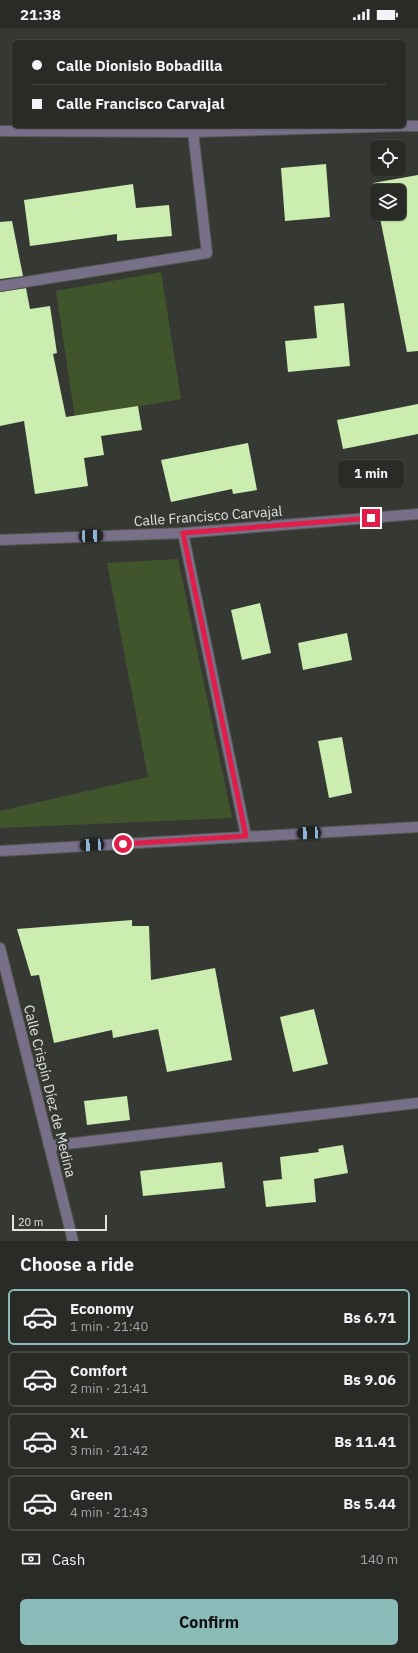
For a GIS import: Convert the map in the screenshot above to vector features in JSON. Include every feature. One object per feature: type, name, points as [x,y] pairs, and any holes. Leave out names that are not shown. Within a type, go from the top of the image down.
[{"type":"street","points":[[406,126],[418,126]]},
{"type":"street","points":[[0,131],[193,132],[333,128]]},
{"type":"street","points":[[0,286],[207,253],[193,132]]},
{"type":"street","name":"Calle Francisco Carvajal","points":[[0,540],[183,533],[418,514]]},
{"type":"street","points":[[183,533],[246,836]]},
{"type":"street","points":[[0,851],[418,826]]},
{"type":"street","name":"Calle Crispín Díez de Medina","points":[[0,948],[73,1241]]},
{"type":"street","points":[[49,1146],[418,1103]]},
{"type":"green space","points":[[161,272],[181,399],[75,418],[56,291]]},
{"type":"green space","points":[[178,559],[232,818],[0,828],[0,811],[148,777],[107,563]]},
{"type":"building","points":[[326,164],[330,217],[285,221],[281,168]]},
{"type":"building","points":[[418,175],[418,351],[407,352],[380,220],[406,220],[406,184],[373,183]]},
{"type":"building","points":[[133,184],[136,208],[169,205],[172,236],[117,241],[117,234],[30,246],[24,200]]},
{"type":"building","points":[[12,221],[23,276],[0,279],[0,222]]},
{"type":"building","points":[[26,288],[30,309],[50,306],[57,353],[53,354],[66,417],[138,406],[142,430],[101,436],[104,455],[84,458],[88,486],[35,494],[24,421],[0,426],[0,292]]},
{"type":"building","points":[[344,303],[350,366],[288,372],[285,341],[317,338],[314,306]]},
{"type":"building","points":[[418,404],[418,434],[343,449],[337,420]]},
{"type":"building","points":[[248,443],[257,490],[233,494],[232,489],[171,502],[161,460]]},
{"type":"building","points":[[260,603],[271,653],[242,660],[231,610]]},
{"type":"building","points":[[347,633],[352,660],[303,670],[298,643]]},
{"type":"building","points":[[342,737],[352,793],[329,798],[318,741]]},
{"type":"building","points":[[132,920],[132,926],[149,926],[151,980],[215,968],[232,1060],[167,1072],[158,1029],[113,1038],[112,1030],[54,1043],[39,975],[31,976],[17,929]]},
{"type":"building","points":[[314,1009],[328,1064],[293,1072],[280,1017]]},
{"type":"building","points":[[127,1096],[130,1120],[87,1125],[84,1101]]},
{"type":"building","points":[[343,1145],[348,1173],[314,1179],[316,1202],[266,1207],[263,1181],[282,1179],[280,1157],[319,1152],[318,1149]]},
{"type":"building","points":[[222,1162],[225,1188],[143,1196],[140,1171]]},
{"type":"route","points":[[123,844],[246,836],[183,533],[371,518]]}]
